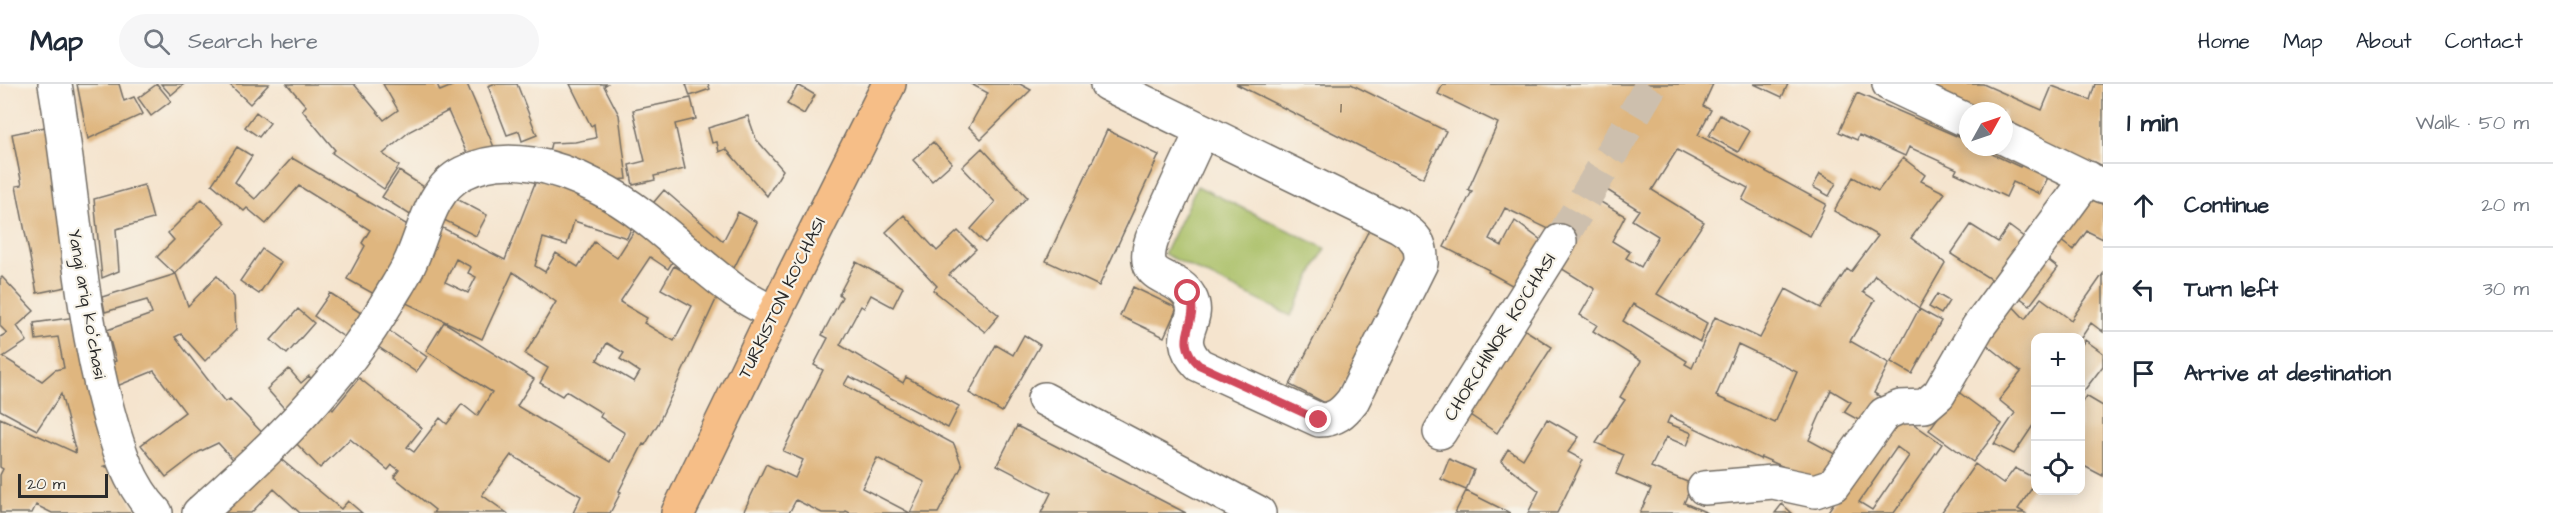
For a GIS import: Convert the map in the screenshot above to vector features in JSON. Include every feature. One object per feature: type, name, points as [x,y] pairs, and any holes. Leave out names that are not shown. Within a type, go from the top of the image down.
[{"type":"main road","name":"TURKISTON KO’CHASI","points":[[678,513],[889,84]]},
{"type":"street","name":"Yangi ariq koʻchasi","points":[[55,84],[94,364],[127,472],[145,502],[156,513]]},
{"type":"street","points":[[1107,84],[1202,130],[1399,226],[1419,243],[1421,263],[1353,400],[1338,417],[1319,420],[1199,365],[1188,351],[1185,336],[1193,314],[1191,300],[1188,293],[1153,270],[1148,255],[1152,239],[1202,130]]},
{"type":"street","points":[[1889,84],[1959,117]]},
{"type":"street","points":[[1704,488],[1773,482],[1815,491],[1833,485],[1884,414],[1900,407],[1925,406],[1939,394],[1978,327],[2096,182],[2013,142]]},
{"type":"street","points":[[199,513],[294,422],[360,347],[409,264],[435,201],[461,174],[483,165],[510,162],[536,164],[595,186],[621,199],[655,224],[732,289],[774,314]]},
{"type":"street","name":"CHORCHINOR KO'CHASI","points":[[1440,432],[1560,241]]},
{"type":"street","points":[[1044,399],[1259,513]]},
{"type":"green space","points":[[1197,186],[1325,248],[1291,316],[1164,254]]},
{"type":"building","points":[[77,84],[119,84],[124,101],[134,97],[143,114],[88,139]]},
{"type":"building","points":[[157,84],[171,101],[151,116],[138,98]]},
{"type":"building","points":[[161,84],[184,84],[171,95]]},
{"type":"building","points":[[229,84],[269,84],[250,104]]},
{"type":"building","points":[[287,84],[354,84],[384,120],[398,110],[383,84],[437,84],[440,91],[457,84],[467,84],[497,154],[472,165],[448,111],[410,131],[383,154],[399,166],[384,189],[332,153],[335,150],[302,110],[306,106]]},
{"type":"building","points":[[517,84],[537,135],[522,141],[519,131],[507,135],[488,86]]},
{"type":"building","points":[[570,84],[607,84],[604,86],[619,115],[627,179],[603,181],[547,160],[551,143],[596,138],[594,124],[591,126]]},
{"type":"building","points":[[686,84],[708,84],[710,89],[690,96]]},
{"type":"building","points":[[971,84],[1020,84],[1031,90],[981,139],[969,127],[988,93]]},
{"type":"building","points":[[1236,84],[1351,84],[1446,131],[1423,178]]},
{"type":"building","points":[[1443,84],[1713,84],[1703,106],[1711,110],[1698,135],[1826,204],[1810,236],[1742,200],[1748,188],[1677,150],[1652,190],[1704,222],[1657,294],[1707,323],[1700,342],[1633,304],[1623,321],[1687,361],[1685,364],[1692,368],[1715,317],[1760,338],[1786,289],[1821,308],[1847,269],[1851,272],[1878,236],[1834,211],[1853,177],[1878,191],[1903,158],[1925,175],[1921,181],[1945,193],[1911,238],[1945,263],[1919,308],[1875,275],[1863,292],[1875,300],[1850,341],[1889,363],[1874,393],[1884,399],[1864,423],[1844,412],[1851,402],[1831,390],[1809,440],[1842,458],[1823,484],[1761,457],[1760,459],[1670,416],[1667,423],[1692,433],[1687,446],[1666,437],[1651,467],[1692,484],[1684,503],[1708,513],[1640,513],[1651,489],[1616,474],[1624,455],[1596,443],[1625,400],[1620,397],[1641,361],[1593,331],[1597,325],[1580,315],[1595,289],[1559,267],[1569,249],[1549,229],[1505,208],[1489,239],[1502,246],[1515,221],[1545,243],[1519,289],[1488,272],[1489,270],[1444,247],[1472,191],[1468,190],[1498,123],[1438,94]],"holes":[[[1607,190],[1639,210],[1632,220],[1658,236],[1641,267],[1626,258],[1630,252],[1612,241],[1625,216],[1599,201]],[[1738,344],[1797,372],[1775,423],[1716,396]]]},
{"type":"building","points":[[1754,84],[1788,84],[1782,97]]},
{"type":"building","points":[[1904,84],[1983,84],[2042,110],[2052,86],[2090,100],[2095,84],[2103,84],[2103,166],[2095,162],[2092,169],[2013,133],[2013,102],[1959,102],[1959,107]]},
{"type":"building","points":[[798,85],[815,95],[804,114],[787,104]]},
{"type":"building","points":[[1857,93],[1959,137],[1959,156],[1996,156],[2020,167],[2022,163],[2049,175],[2040,194],[2013,182],[2006,197],[1955,173],[1957,169],[1909,147],[1905,156],[1859,135],[1857,140],[1839,132]]},
{"type":"building","points":[[691,98],[696,119],[675,124],[685,169],[654,176],[655,180],[633,185],[629,165],[645,161],[633,110]]},
{"type":"building","points":[[256,112],[270,123],[259,137],[245,127]]},
{"type":"building","points":[[1720,115],[1750,131],[1738,152],[1709,136]]},
{"type":"building","points":[[748,116],[756,139],[783,170],[767,196],[726,149],[719,152],[717,142],[712,143],[708,128]]},
{"type":"building","points":[[50,126],[71,286],[37,293],[16,186],[22,185],[12,134]]},
{"type":"building","points":[[1107,130],[1159,155],[1099,286],[1046,261]]},
{"type":"building","points":[[933,142],[952,163],[932,181],[913,160]]},
{"type":"building","points":[[237,147],[252,156],[235,182],[255,199],[292,158],[418,231],[383,299],[347,279],[365,246],[362,243],[370,230],[299,186],[266,224],[247,208],[244,211],[212,184]]},
{"type":"building","points":[[982,148],[1027,197],[985,243],[971,229],[995,202],[962,167]]},
{"type":"building","points":[[399,171],[432,192],[415,218],[382,197]]},
{"type":"building","points":[[1820,174],[1836,183],[1829,196],[1813,187]]},
{"type":"building","points":[[537,178],[635,219],[627,238],[574,221],[567,245],[543,238],[535,266],[545,272],[556,253],[578,267],[594,242],[617,258],[636,228],[678,253],[668,269],[650,257],[620,302],[647,318],[644,323],[674,341],[692,306],[661,289],[674,266],[720,291],[658,424],[645,445],[643,444],[610,513],[573,513],[581,496],[511,455],[482,495],[507,513],[433,513],[435,510],[394,477],[399,470],[392,465],[388,470],[350,439],[320,468],[295,442],[330,407],[333,410],[359,378],[422,428],[407,447],[414,452],[440,418],[447,424],[462,404],[477,416],[492,392],[426,351],[444,322],[534,379],[517,406],[611,462],[625,433],[600,417],[602,413],[566,391],[562,396],[540,383],[548,368],[525,354],[556,302],[513,272],[482,339],[404,302],[439,226],[505,260]],"holes":[[[456,259],[471,267],[468,273],[476,277],[468,293],[445,282]],[[607,343],[624,353],[620,359],[640,372],[634,382],[597,360]]]},
{"type":"building","points":[[144,185],[153,219],[116,229],[119,271],[102,278],[94,199]]},
{"type":"building","points":[[664,190],[723,241],[738,212],[757,222],[730,276],[649,208]]},
{"type":"building","points":[[2086,195],[2103,204],[2103,239],[2087,231],[2073,250],[2056,237]]},
{"type":"building","points":[[453,197],[487,215],[476,236],[442,219]]},
{"type":"building","points":[[202,199],[226,223],[175,274],[157,257],[174,240],[168,233]]},
{"type":"building","points":[[904,215],[937,251],[958,231],[976,249],[949,275],[999,315],[985,332],[933,290],[937,286],[886,232]]},
{"type":"building","points":[[1971,225],[1998,242],[2009,226],[2029,241],[1998,284],[1951,254]]},
{"type":"building","points":[[1371,226],[1414,248],[1333,407],[1290,385]]},
{"type":"building","points":[[262,249],[281,262],[259,294],[240,281]]},
{"type":"building","points":[[2043,256],[2058,268],[2030,305],[2015,294]]},
{"type":"building","points":[[856,262],[903,287],[893,307],[871,295],[864,308],[861,306],[840,345],[903,383],[906,377],[959,406],[948,428],[849,376],[844,385],[954,444],[962,466],[938,513],[910,513],[850,513],[846,511],[845,513],[822,513],[796,500],[789,513],[743,513],[766,464],[795,478],[803,460],[783,451],[823,370],[814,365],[828,338],[822,335],[842,297],[839,294]],"holes":[[[877,458],[925,482],[910,513],[862,488]]]},
{"type":"building","points":[[176,274],[188,306],[217,276],[234,297],[236,330],[205,361],[181,334],[175,337],[225,402],[230,399],[269,440],[241,468],[218,443],[199,452],[166,477],[141,445],[185,412],[154,371],[117,386],[107,364],[116,361],[107,330],[152,314],[147,300],[105,312],[102,297]]},
{"type":"building","points":[[2103,274],[2103,332],[2091,323],[2084,333],[2031,333],[2031,428],[2014,454],[1994,444],[2015,413],[1999,400],[2021,372],[1980,339],[2007,300],[2025,319],[2041,298],[2071,320]]},
{"type":"building","points":[[2,277],[34,311],[17,326],[27,341],[3,357],[42,381],[55,370],[64,368],[58,337],[36,340],[34,323],[76,317],[114,463],[104,466],[112,469],[138,513],[52,513],[36,505],[32,513],[0,513],[0,475],[3,469],[0,467],[0,418],[76,453],[61,394],[37,430],[0,410],[0,337],[7,333],[0,326],[0,279]]},
{"type":"building","points":[[1133,287],[1177,308],[1164,337],[1120,316]]},
{"type":"building","points":[[330,293],[364,315],[347,339],[314,316]]},
{"type":"building","points":[[1937,294],[1949,301],[1941,314],[1929,307]]},
{"type":"building","points":[[298,309],[314,323],[287,354],[271,340]]},
{"type":"building","points":[[1919,309],[1941,321],[1912,374],[1891,362]]},
{"type":"building","points":[[1519,326],[1552,347],[1497,433],[1464,411]]},
{"type":"building","points":[[388,330],[427,357],[416,372],[377,346]]},
{"type":"building","points":[[1024,335],[1040,345],[1002,412],[969,393],[996,345],[1013,355]]},
{"type":"building","points":[[2085,340],[2103,353],[2103,366],[2085,389]]},
{"type":"building","points":[[289,369],[301,383],[309,376],[320,388],[290,415],[267,389]]},
{"type":"building","points":[[1957,391],[2002,424],[1973,462],[1929,430]]},
{"type":"building","points":[[2085,398],[2103,406],[2103,476],[2085,467]]},
{"type":"building","points":[[1901,415],[1942,444],[1894,513],[1827,513],[1891,417]],"holes":[[[1897,447],[1909,456],[1872,510],[1859,502]]]},
{"type":"building","points":[[1547,419],[1579,437],[1568,452],[1583,460],[1557,513],[1528,513],[1539,491],[1501,461],[1508,449],[1523,459]]},
{"type":"building","points":[[1017,426],[1186,513],[1041,513],[1051,493],[997,465]]},
{"type":"building","points":[[277,456],[341,509],[348,501],[362,513],[300,513],[274,489],[251,513],[222,513]]},
{"type":"building","points":[[1449,459],[1474,470],[1466,490],[1441,479]]},
{"type":"building","points":[[1975,464],[2003,484],[2015,468],[2031,476],[2031,490],[2018,509],[2025,513],[1941,513]]},
{"type":"building","points":[[1466,491],[1510,513],[1455,513]]},
{"type":"building","points":[[1782,504],[1792,513],[1775,513]]},
{"type":"tunnel","points":[[1560,241],[1652,84]]},
{"type":"route","points":[[1188,293],[1193,314],[1185,336],[1186,343],[1192,358],[1199,365],[1319,420]]}]
